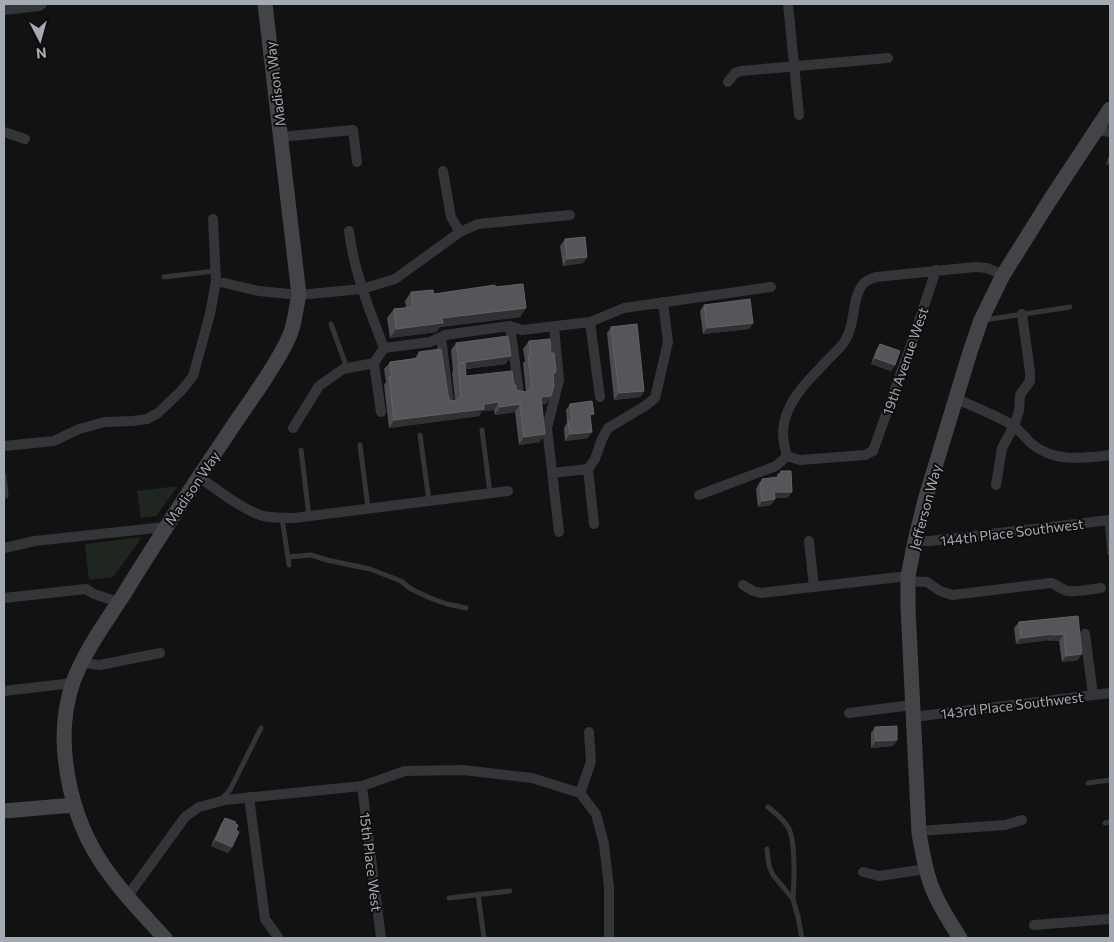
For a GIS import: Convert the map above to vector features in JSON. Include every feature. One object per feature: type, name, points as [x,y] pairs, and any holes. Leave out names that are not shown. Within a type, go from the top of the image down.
[{"type":"street","points":[[4,10],[39,6],[42,4]]},
{"type":"street","name":"Madison Way","points":[[165,938],[127,897],[108,873],[94,852],[80,823],[68,777],[64,731],[66,708],[82,661],[94,640],[165,527],[275,364],[291,332],[299,295],[265,4]]},
{"type":"street","points":[[788,4],[799,115]]},
{"type":"street","points":[[728,82],[735,73],[741,70],[888,58]]},
{"type":"street","name":"Jefferson Way","points":[[960,938],[944,914],[935,895],[926,869],[919,831],[912,711],[908,579],[925,500],[981,320],[1003,275],[1050,200],[1103,131],[1110,109]]},
{"type":"street","points":[[281,137],[353,130],[357,162]]},
{"type":"street","points":[[4,132],[25,139]]},
{"type":"street","points":[[443,171],[451,217],[460,232]]},
{"type":"street","points":[[215,276],[259,291],[299,295],[362,289],[395,279],[460,232],[478,224],[570,215]]},
{"type":"street","points":[[4,446],[54,441],[79,429],[105,422],[133,421],[146,418],[158,413],[182,390],[193,376],[210,314],[215,276],[213,219]]},
{"type":"street","points":[[349,231],[351,250],[362,289],[384,348]]},
{"type":"street","points":[[699,495],[776,466],[787,456],[783,434],[786,413],[798,394],[848,337],[858,295],[862,285],[867,280],[876,277],[975,266],[987,268],[1003,275]]},
{"type":"street","name":"19th Avenue West","points":[[787,456],[800,460],[865,455],[873,451],[936,270]]},
{"type":"street","points":[[380,412],[374,363],[384,348],[430,342],[446,335],[510,326],[522,330],[590,322],[624,308],[771,288]]},
{"type":"street","points":[[594,524],[588,469],[595,459],[608,428],[655,398],[668,342],[663,302]]},
{"type":"street","points":[[996,485],[1002,448],[1014,426],[1019,411],[1020,395],[1030,381],[1022,314]]},
{"type":"street","points":[[590,322],[600,397]]},
{"type":"street","points":[[510,326],[519,394]]},
{"type":"street","points":[[554,326],[559,380],[547,428],[559,532]]},
{"type":"street","points":[[441,337],[449,402]]},
{"type":"street","points":[[293,428],[319,386],[345,369],[374,363]]},
{"type":"street","points":[[956,399],[1014,426],[1033,445],[1044,451],[1059,456],[1079,458],[1110,454]]},
{"type":"street","points":[[552,473],[588,469]]},
{"type":"street","points":[[199,477],[246,508],[262,515],[277,518],[309,516],[508,491]]},
{"type":"street","name":"144th Place Southwest","points":[[915,542],[1108,520]]},
{"type":"street","points":[[4,548],[35,541],[165,527]]},
{"type":"street","points":[[809,541],[814,587]]},
{"type":"street","points":[[743,586],[761,593],[908,579],[927,582],[940,591],[952,595],[1051,582],[1068,591],[1101,588]]},
{"type":"street","points":[[4,598],[86,589],[94,594],[118,602]]},
{"type":"street","points":[[1085,634],[1093,695]]},
{"type":"street","points":[[82,661],[100,665],[124,659],[160,654]]},
{"type":"street","points":[[4,691],[73,683]]},
{"type":"street","name":"143rd Place Southwest","points":[[850,713],[912,711],[1110,693]]},
{"type":"street","points":[[580,793],[591,762],[589,732]]},
{"type":"street","points":[[127,897],[185,818],[199,807],[249,797],[362,786],[405,771],[463,770],[532,778],[580,793],[596,814],[604,844],[609,888],[609,938]]},
{"type":"street","name":"15th Place West","points":[[362,786],[381,938]]},
{"type":"street","points":[[249,797],[265,919],[278,937]]},
{"type":"street","points":[[4,811],[74,805]]},
{"type":"street","points":[[919,831],[1004,825],[1022,820]]},
{"type":"street","points":[[863,872],[879,876],[926,869]]},
{"type":"street","points":[[1034,925],[1110,919]]},
{"type":"lane","points":[[164,277],[215,276]]},
{"type":"lane","points":[[981,320],[1070,308]]},
{"type":"lane","points":[[331,324],[345,369]]},
{"type":"lane","points":[[482,430],[490,493]]},
{"type":"lane","points":[[420,435],[429,501]]},
{"type":"lane","points":[[360,445],[368,508]]},
{"type":"lane","points":[[301,450],[309,516]]},
{"type":"lane","points":[[4,475],[6,496]]},
{"type":"lane","points":[[282,518],[289,564]]},
{"type":"lane","points":[[1108,520],[1110,553]]},
{"type":"lane","points":[[288,556],[311,555],[370,570],[401,581],[411,590],[430,598],[466,608]]},
{"type":"lane","points":[[222,801],[230,790],[261,728]]},
{"type":"lane","points":[[1088,782],[1110,780]]},
{"type":"lane","points":[[768,807],[790,830],[795,876],[793,899]]},
{"type":"lane","points":[[766,849],[771,870],[793,899],[802,938]]},
{"type":"lane","points":[[449,898],[510,891]]},
{"type":"lane","points":[[478,894],[484,938]]},
{"type":"shaded area","points":[[178,486],[156,516],[141,518],[137,491]]},
{"type":"shaded area","points":[[142,537],[113,577],[89,580],[85,544]]},
{"type":"building","points":[[585,237],[587,257],[567,259],[565,239]]},
{"type":"building","points":[[523,284],[526,308],[442,318],[443,323],[396,329],[394,309],[413,307],[411,292],[433,290],[434,294],[495,285],[495,287]]},
{"type":"building","points":[[750,299],[753,323],[707,328],[704,305]]},
{"type":"building","points":[[637,324],[644,391],[619,393],[611,327]]},
{"type":"building","points":[[508,336],[511,356],[459,363],[456,343]]},
{"type":"building","points":[[550,339],[551,353],[554,353],[556,372],[553,373],[554,385],[551,396],[541,397],[545,434],[524,437],[520,404],[500,407],[499,402],[484,404],[484,409],[394,420],[389,377],[392,377],[390,362],[420,358],[419,352],[441,349],[448,395],[452,401],[458,400],[461,396],[458,364],[465,363],[466,376],[512,371],[516,390],[526,392],[532,388],[528,356],[530,356],[529,341]]},
{"type":"building","points":[[880,344],[900,351],[895,365],[875,358]]},
{"type":"building","points":[[592,401],[594,414],[590,415],[592,432],[570,434],[568,422],[572,421],[570,404]]},
{"type":"building","points":[[781,471],[791,471],[792,492],[774,492],[775,499],[762,501],[760,483],[763,483],[762,479],[778,477]]},
{"type":"building","points":[[1078,616],[1082,654],[1066,656],[1064,634],[1021,638],[1019,622]]},
{"type":"building","points":[[897,726],[897,740],[876,741],[875,727]]},
{"type":"building","points":[[225,818],[236,822],[235,824],[238,825],[236,830],[239,832],[232,847],[216,840]]}]
